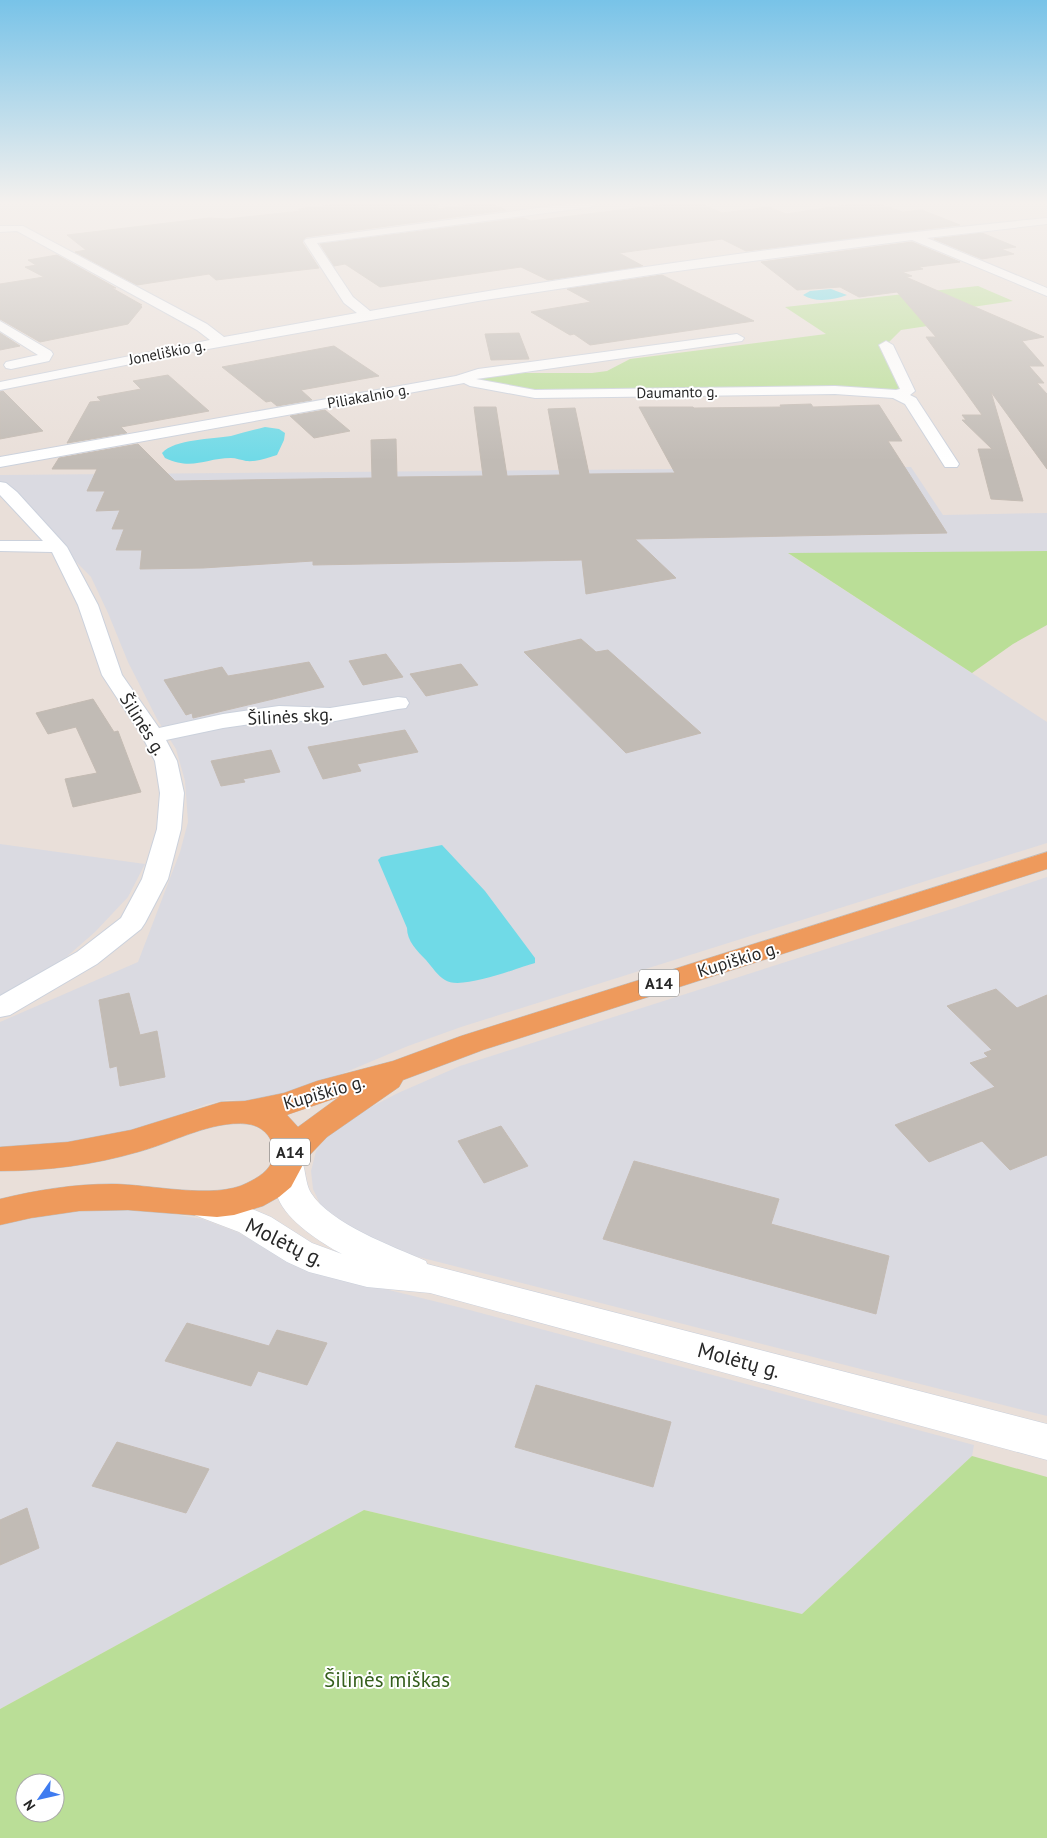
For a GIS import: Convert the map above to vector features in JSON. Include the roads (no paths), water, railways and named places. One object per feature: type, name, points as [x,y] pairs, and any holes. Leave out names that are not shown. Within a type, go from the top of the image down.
[{"type":"highway","name":"Kupiškio g.","points":[[246,1112],[290,1103],[317,1092],[401,1070],[480,1040],[1047,860]]},
{"type":"highway","name":"Kupiškio g.","points":[[290,1160],[316,1129],[401,1070]]},
{"type":"highway","name":"A14","points":[[0,1159],[61,1156],[98,1150],[133,1142],[223,1112],[246,1112],[266,1117],[280,1127],[289,1140],[290,1160],[276,1182],[255,1197],[227,1205],[164,1199],[99,1198],[51,1202],[0,1212]]},
{"type":"main road","name":"Molėtų g.","points":[[290,1160],[294,1197],[313,1217],[336,1235],[430,1279],[1047,1442]]},
{"type":"main road","name":"Molėtų g.","points":[[202,1204],[252,1224],[307,1256],[339,1267],[384,1276],[430,1279]]},
{"type":"street","points":[[133,290],[202,327],[220,341]]},
{"type":"street","points":[[341,290],[348,300],[367,315]]},
{"type":"street","name":"Joneliškio g.","points":[[0,386],[220,341],[526,290]]},
{"type":"street","points":[[0,325],[46,354],[44,358],[0,368]]},
{"type":"street","name":"Piliakalnio g.","points":[[0,462],[459,380],[478,373],[737,338]]},
{"type":"street","points":[[886,345],[908,391],[896,394]]},
{"type":"street","name":"Daumanto g.","points":[[459,380],[535,394],[836,390],[896,394]]},
{"type":"street","points":[[896,394],[910,401],[951,464]]},
{"type":"street","name":"Šilinės g.","points":[[0,487],[11,496],[58,547],[88,605],[112,675],[153,736],[166,761],[172,793],[169,829],[155,879],[132,922],[87,958],[0,1008]]},
{"type":"street","points":[[0,546],[58,547]]},
{"type":"street","name":"Šilinės skg.","points":[[153,736],[223,721],[270,714],[330,715],[398,703]]},
{"type":"water","points":[[833,290],[847,295],[825,300],[808,298],[803,295],[810,291]]},
{"type":"water","points":[[265,427],[279,429],[285,433],[277,455],[262,460],[246,461],[231,458],[191,464],[175,462],[165,458],[162,453],[168,448],[185,442],[231,436]]},
{"type":"water","points":[[442,845],[485,891],[535,958],[535,963],[475,981],[452,983],[440,976],[416,949],[407,933],[407,928],[378,860],[381,857]]},
{"type":"park label","name":"Šilinės miškas","points":[[387,1679]]}]
